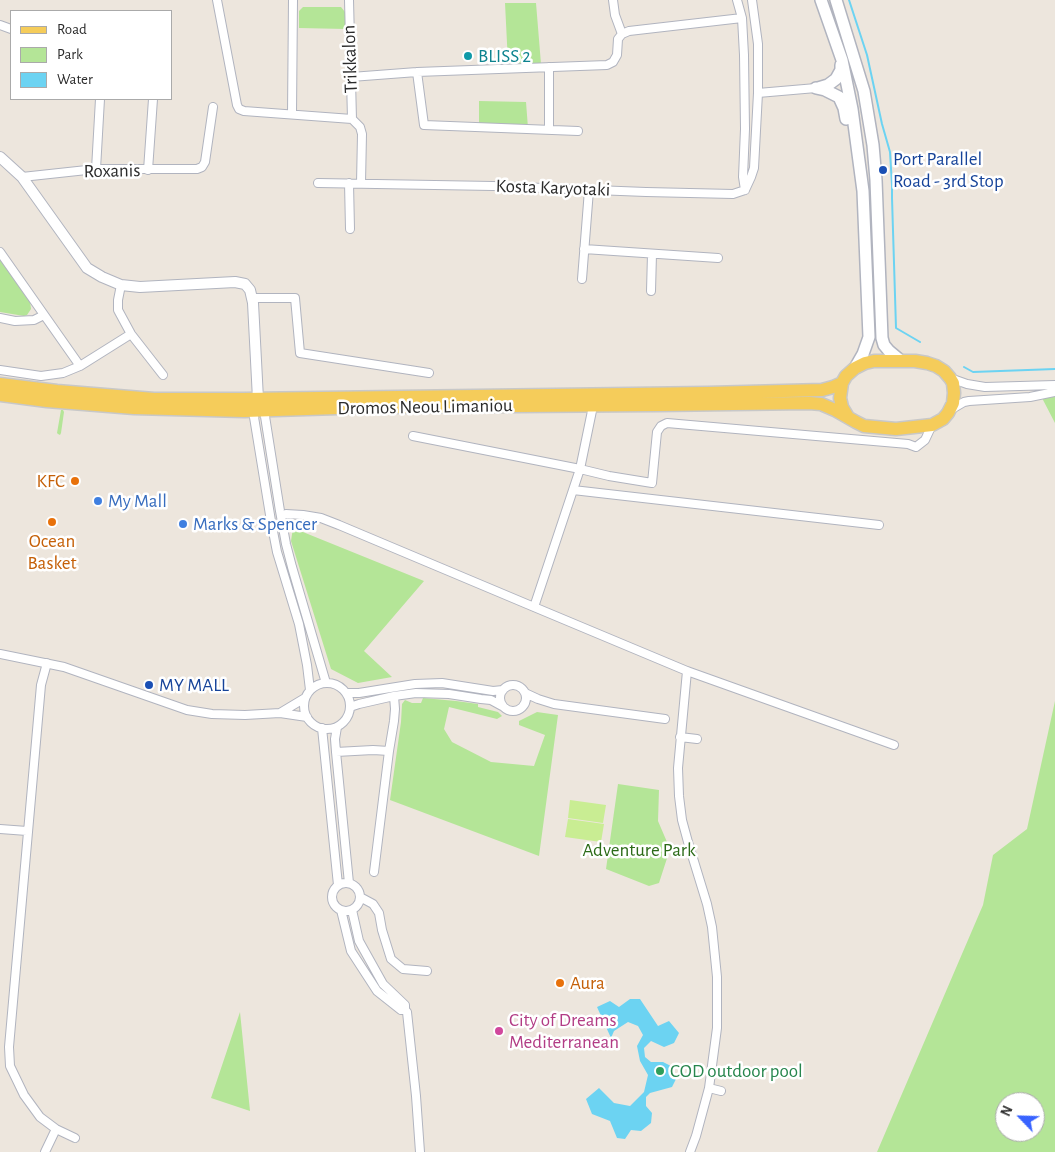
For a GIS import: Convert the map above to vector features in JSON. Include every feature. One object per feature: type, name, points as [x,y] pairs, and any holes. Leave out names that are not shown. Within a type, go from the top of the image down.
[{"type":"main road","points":[[821,0],[842,60],[852,109],[864,192],[869,337],[863,354],[855,368]]},
{"type":"main road","points":[[836,0],[864,91],[873,145],[882,338],[884,345],[889,351],[901,360]]},
{"type":"main road","points":[[816,88],[828,85],[836,79],[841,70],[842,60]]},
{"type":"main road","points":[[816,88],[839,97],[844,108],[864,192]]},
{"type":"main road","points":[[901,360],[936,366],[953,383],[954,393],[950,410],[943,419],[932,425],[896,429],[864,426],[848,417],[842,408],[840,398],[842,383],[846,376],[855,368],[874,361],[901,360]]},
{"type":"main road","name":"Dromos Neou Limaniou","points":[[0,384],[154,399],[258,399],[822,390],[833,388],[842,383]]},
{"type":"main road","name":"Dromos Neou Limaniou","points":[[0,395],[134,408],[259,411],[369,407],[809,403],[821,404],[848,417]]},
{"type":"street","points":[[217,0],[239,109],[244,111],[352,119],[360,127],[362,134],[361,184]]},
{"type":"street","points":[[292,114],[294,0]]},
{"type":"street","name":"Trikkalon","points":[[349,0],[352,119]]},
{"type":"street","points":[[613,0],[615,15],[622,34]]},
{"type":"street","points":[[737,0],[742,18],[745,84],[744,190]]},
{"type":"street","points":[[744,190],[754,168],[758,92],[758,44],[752,0]]},
{"type":"street","points":[[351,77],[417,72],[607,65],[614,62],[617,55],[618,39],[622,34],[629,31],[742,18]]},
{"type":"street","points":[[549,67],[549,130]]},
{"type":"street","points":[[417,72],[424,124],[578,131]]},
{"type":"street","points":[[758,92],[816,88]]},
{"type":"street","points":[[96,169],[100,100]]},
{"type":"street","points":[[148,170],[153,100]]},
{"type":"street","name":"Roxanis","points":[[22,177],[96,169],[197,169],[202,167],[205,162],[213,107]]},
{"type":"street","points":[[0,157],[22,177],[87,268],[102,277],[121,285],[140,287],[235,282],[245,284],[250,290],[259,411],[274,536],[299,624],[308,666],[310,690]]},
{"type":"street","name":"Kosta Karyotaki","points":[[318,183],[493,186],[733,194],[744,190]]},
{"type":"street","points":[[349,183],[350,229]]},
{"type":"street","points":[[582,279],[589,190]]},
{"type":"street","points":[[584,249],[718,258]]},
{"type":"street","points":[[0,252],[80,366]]},
{"type":"street","points":[[651,291],[652,254]]},
{"type":"street","points":[[121,285],[118,310],[131,334],[163,375]]},
{"type":"street","points":[[252,298],[295,298],[300,353],[429,373]]},
{"type":"street","points":[[0,318],[15,321],[34,320],[44,315]]},
{"type":"street","points":[[0,370],[41,376],[63,372],[80,366],[131,334]]},
{"type":"street","points":[[950,378],[967,384],[985,387],[1055,385]]},
{"type":"street","points":[[950,410],[964,402],[1055,392]]},
{"type":"street","points":[[534,608],[580,469],[593,406]]},
{"type":"street","points":[[259,411],[292,566],[326,683]]},
{"type":"street","points":[[413,436],[609,476],[652,482],[657,432],[661,426],[667,424],[912,446],[925,440],[932,425]]},
{"type":"street","points":[[896,429],[912,446]]},
{"type":"street","points":[[573,490],[879,525]]},
{"type":"street","points":[[281,516],[286,514],[321,518],[534,608],[688,670],[894,745]]},
{"type":"street","points":[[0,654],[64,667],[187,710],[229,715],[280,713],[307,717]]},
{"type":"street","points":[[47,663],[40,685],[9,1047],[10,1066],[24,1096],[40,1117],[56,1130],[75,1138]]},
{"type":"street","points":[[688,670],[680,737],[679,796],[688,842],[709,912],[717,977],[717,1028],[709,1088],[690,1152]]},
{"type":"street","points":[[332,683],[340,686],[347,693],[350,707],[347,717],[341,724],[337,727],[322,728],[314,724],[307,717],[304,708],[305,698],[310,690],[318,685],[332,683]]},
{"type":"street","points":[[347,693],[359,693],[415,684],[442,684],[493,691],[503,690]]},
{"type":"street","points":[[502,706],[500,695],[503,690],[515,685],[538,699],[554,704]]},
{"type":"street","points":[[350,707],[394,696],[416,693],[449,694],[491,700],[511,711],[518,711],[524,706],[554,704],[665,719]]},
{"type":"street","points":[[524,706],[526,693]]},
{"type":"street","points":[[374,872],[394,721],[394,696]]},
{"type":"street","points":[[280,713],[305,698]]},
{"type":"street","points":[[337,727],[335,739],[349,883]]},
{"type":"street","points":[[322,728],[338,885]]},
{"type":"street","points":[[680,737],[697,739]]},
{"type":"street","points":[[336,752],[389,751]]},
{"type":"street","points":[[0,829],[27,831]]},
{"type":"street","points":[[349,883],[358,890],[360,897],[358,904],[352,910],[341,910],[336,907],[332,898],[333,891],[338,885],[349,883]]},
{"type":"street","points":[[360,897],[373,904],[379,913],[390,959],[403,969],[427,971]]},
{"type":"street","points":[[341,910],[351,951],[378,992],[401,1010],[405,1010]]},
{"type":"street","points":[[352,910],[359,941],[383,984],[405,1005],[407,1012],[420,1152]]},
{"type":"street","points":[[709,1088],[721,1091]]},
{"type":"street","points":[[45,1152],[56,1130]]},
{"type":"green space","points":[[505,3],[536,3],[541,64],[508,63]]},
{"type":"green space","points":[[303,7],[341,7],[345,12],[346,29],[299,28],[299,11]]},
{"type":"green space","points":[[479,101],[526,102],[528,128],[479,127]]},
{"type":"green space","points":[[0,259],[30,301],[31,309],[27,315],[0,312]]},
{"type":"green space","points":[[1055,396],[1055,423],[1042,398]]},
{"type":"green space","points":[[61,410],[64,412],[60,435],[57,433]]},
{"type":"green space","points":[[293,528],[424,581],[364,651],[392,677],[358,683],[331,669],[291,541]]},
{"type":"green space","points":[[423,698],[478,704],[478,707],[498,712],[502,716],[497,719],[449,707],[444,729],[452,742],[491,762],[534,766],[545,735],[519,725],[519,721],[537,712],[558,715],[539,856],[390,800],[402,704],[405,700],[412,703],[421,703]]},
{"type":"green space","points":[[1055,701],[1055,1152],[877,1152],[983,905],[993,855],[1027,829]]},
{"type":"green space","name":"Adventure Park","points":[[618,784],[659,790],[658,821],[670,849],[659,883],[649,886],[606,869]]},
{"type":"green space","points":[[570,800],[606,805],[603,823],[568,818]]},
{"type":"green space","points":[[568,819],[604,824],[601,842],[565,837]]},
{"type":"green space","points":[[240,1012],[250,1111],[211,1098]]},
{"type":"water","name":"COD outdoor pool","points":[[630,999],[640,999],[658,1026],[669,1021],[679,1033],[674,1043],[664,1047],[651,1041],[644,1048],[645,1057],[651,1062],[663,1062],[673,1067],[676,1079],[672,1087],[650,1093],[646,1097],[646,1106],[652,1113],[651,1123],[641,1131],[631,1130],[625,1139],[617,1138],[610,1121],[592,1114],[586,1099],[599,1088],[614,1103],[630,1106],[644,1092],[648,1075],[640,1061],[637,1046],[643,1035],[638,1026],[628,1022],[614,1031],[611,1038],[597,1007],[610,1001],[619,1007]]},
{"type":"waterway","points":[[849,0],[867,55],[890,152],[896,328],[920,342]]},
{"type":"waterway","points":[[964,367],[973,372],[1055,369]]},
{"type":"place","name":"BLISS 2","points":[[468,56]]},
{"type":"place","name":"Port Parallel Road - 3rd Stop","points":[[883,170]]},
{"type":"place","name":"KFC","points":[[75,481]]},
{"type":"place","name":"My Mall","points":[[98,501]]},
{"type":"place","name":"Ocean Basket","points":[[52,522]]},
{"type":"place","name":"Marks & Spencer","points":[[183,524]]},
{"type":"place","name":"MY MALL","points":[[149,685]]},
{"type":"place","name":"Aura","points":[[560,983]]},
{"type":"place","name":"City of Dreams Mediterranean","points":[[499,1031]]},
{"type":"place","name":"COD outdoor pool","points":[[660,1071]]}]
